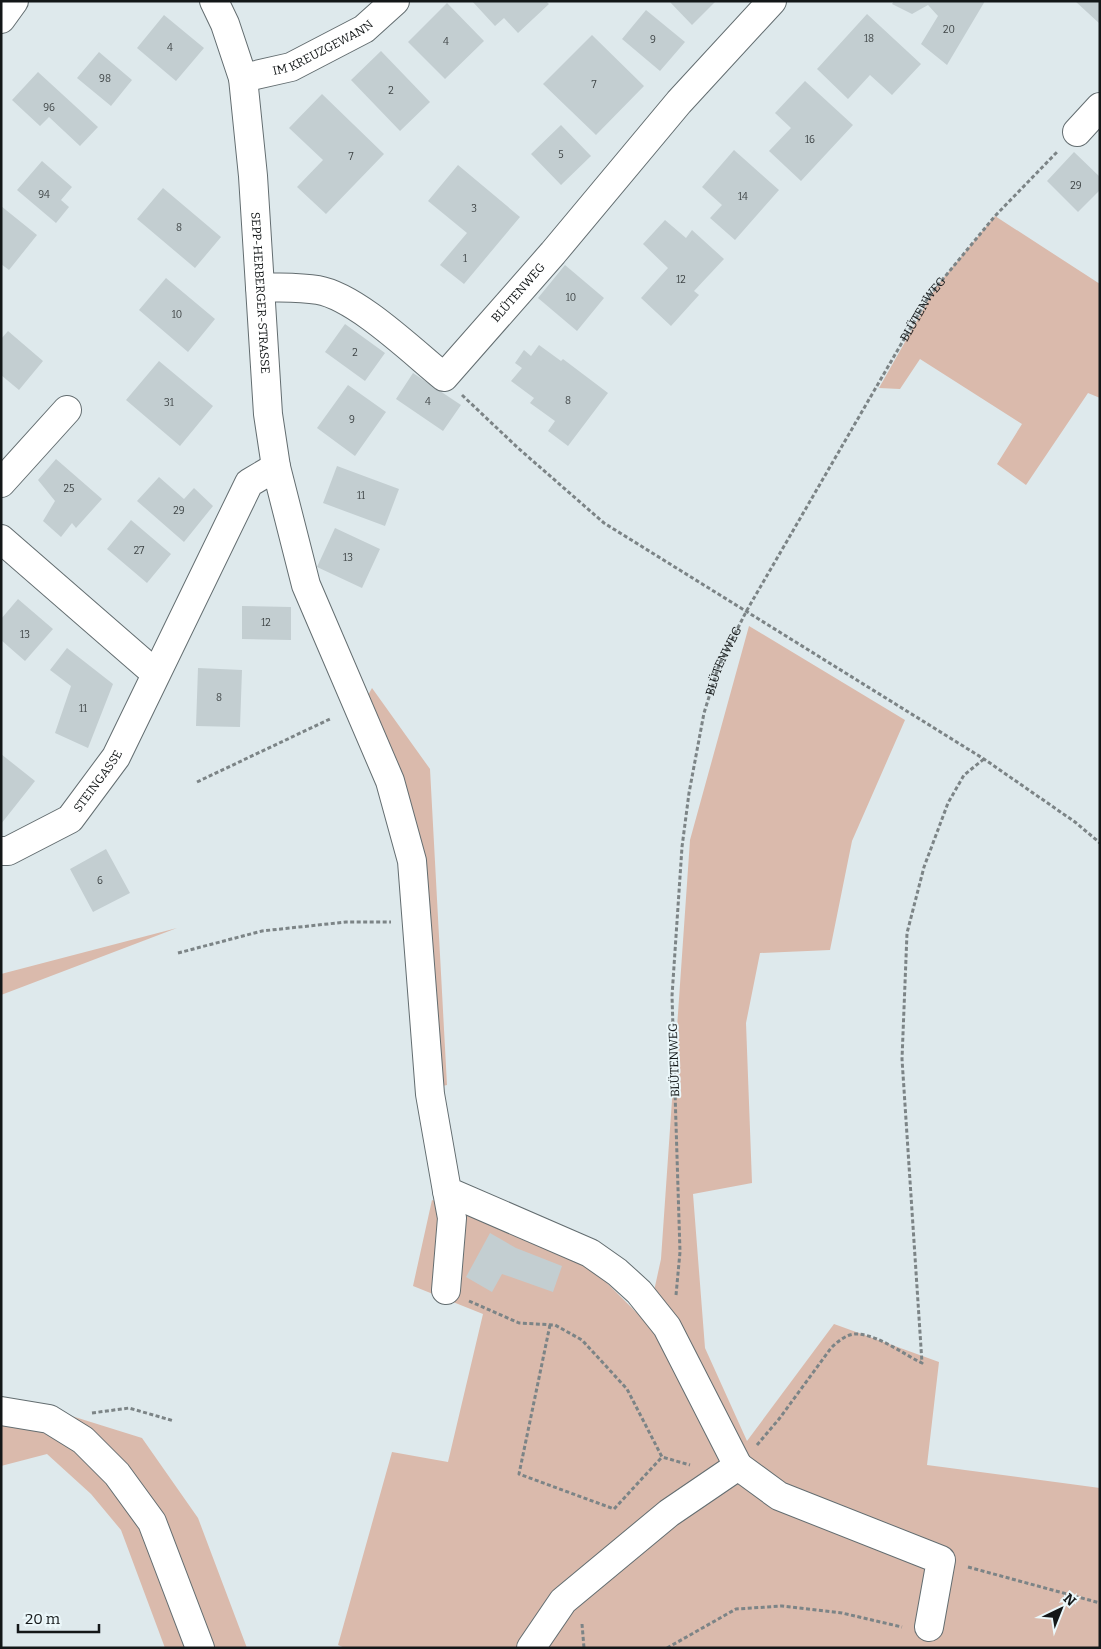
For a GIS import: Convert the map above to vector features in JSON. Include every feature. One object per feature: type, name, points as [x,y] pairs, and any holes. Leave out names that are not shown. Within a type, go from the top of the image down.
[{"type":"street","points":[[1,19],[14,1]]},
{"type":"street","name":"SEPP-HERBERGER-STRASSE","points":[[214,1],[225,24],[243,78],[268,414],[276,467],[306,585],[390,781],[412,861],[430,1094],[452,1218],[446,1290]]},
{"type":"street","name":"IM KREUZGEWANN","points":[[243,78],[292,67],[364,29],[395,1]]},
{"type":"street","name":"BLÜTENWEG","points":[[444,377],[553,253],[679,102],[772,1]]},
{"type":"street","points":[[1077,132],[1100,107]]},
{"type":"street","points":[[260,287],[319,290],[348,302],[380,325],[444,377]]},
{"type":"street","points":[[1,483],[67,410]]},
{"type":"street","name":"STEINGASSE","points":[[1,851],[8,851],[70,818],[116,757],[155,673],[249,483],[276,467]]},
{"type":"street","points":[[1,540],[155,673]]},
{"type":"street","points":[[448,1191],[590,1253],[617,1272],[639,1292],[666,1327],[730,1472],[779,1496],[940,1560],[929,1627]]},
{"type":"street","points":[[1,1411],[49,1419],[55,1422],[83,1440],[117,1474],[152,1522],[200,1648]]},
{"type":"street","points":[[532,1648],[563,1601],[669,1513],[730,1472]]},
{"type":"path","name":"BLÜTENWEG","points":[[666,1327],[676,1304],[680,1252],[672,996],[682,847],[689,793],[704,713],[719,664],[747,610],[929,296],[995,216],[1077,132]]},
{"type":"path","points":[[444,377],[518,448],[604,523],[747,610],[984,759],[1075,822],[1100,843]]},
{"type":"path","points":[[197,782],[358,706]]},
{"type":"path","points":[[662,1457],[730,1472],[780,1419],[831,1348],[842,1338],[857,1334],[875,1340],[922,1363],[902,1059],[907,934],[924,867],[948,803],[964,776],[984,759]]},
{"type":"path","points":[[178,953],[262,931],[346,922],[416,922]]},
{"type":"path","points":[[487,1309],[519,1323],[550,1325],[582,1340],[627,1389],[662,1457]]},
{"type":"path","points":[[550,1325],[519,1474],[614,1509],[662,1457]]},
{"type":"path","points":[[55,1422],[105,1410],[129,1408],[174,1421]]},
{"type":"path","points":[[940,1560],[1100,1603]]},
{"type":"path","points":[[667,1648],[736,1609],[782,1606],[858,1616],[895,1627],[929,1627]]},
{"type":"path","points":[[582,1630],[584,1648]]},
{"type":"shaded area","points":[[995,216],[1100,284],[1100,398],[1088,393],[1026,485],[997,464],[1022,424],[920,359],[900,389],[879,388],[936,287]]},
{"type":"shaded area","points":[[749,626],[905,720],[852,841],[830,950],[760,953],[746,1023],[752,1183],[693,1194],[705,1348],[747,1441],[834,1324],[939,1362],[927,1465],[1100,1488],[1100,1648],[345,1648],[338,1645],[392,1452],[448,1462],[483,1314],[413,1286],[432,1200],[583,1259],[647,1323],[661,1259],[690,840]]},
{"type":"shaded area","points":[[372,688],[430,769],[447,1085],[438,1087],[424,857],[367,697]]},
{"type":"shaded area","points":[[177,928],[1,995],[1,974]]},
{"type":"shaded area","points":[[1,1402],[62,1413],[142,1438],[198,1518],[247,1648],[165,1648],[121,1530],[91,1494],[47,1454],[1,1466]]},
{"type":"building","points":[[472,1],[546,1],[549,4],[518,33],[504,18],[495,26]]},
{"type":"building","points":[[669,1],[716,1],[692,25]]},
{"type":"building","points":[[894,1],[985,1],[947,65],[921,44],[938,16],[928,5],[912,14],[892,4]]},
{"type":"building","points":[[1075,1],[1100,1],[1100,24]]},
{"type":"building","points":[[447,3],[484,41],[445,79],[408,42]]},
{"type":"building","points":[[646,10],[685,42],[660,71],[622,39]]},
{"type":"building","points":[[867,14],[921,64],[892,95],[870,75],[848,99],[817,69]]},
{"type":"building","points":[[164,15],[204,48],[176,81],[137,48]]},
{"type":"building","points":[[592,35],[644,86],[596,135],[543,84]]},
{"type":"building","points":[[381,51],[430,102],[400,131],[351,80]]},
{"type":"building","points":[[99,52],[132,80],[111,106],[77,78]]},
{"type":"building","points":[[38,72],[98,127],[80,146],[49,117],[40,126],[12,100]]},
{"type":"building","points":[[805,81],[853,125],[801,181],[769,151],[791,128],[775,113]]},
{"type":"building","points":[[322,94],[384,154],[326,214],[297,187],[323,160],[289,128]]},
{"type":"building","points":[[561,125],[591,156],[561,185],[531,154]]},
{"type":"building","points":[[734,150],[779,190],[735,240],[710,218],[722,205],[702,187]]},
{"type":"building","points":[[1074,152],[1100,177],[1100,190],[1078,212],[1047,181]]},
{"type":"building","points":[[42,161],[72,187],[61,200],[69,207],[56,223],[17,190]]},
{"type":"building","points":[[458,165],[520,217],[464,284],[440,265],[467,233],[428,201]]},
{"type":"building","points":[[163,188],[221,237],[195,268],[137,219]]},
{"type":"building","points":[[1,206],[37,235],[9,270],[1,264]]},
{"type":"building","points":[[665,220],[686,238],[692,230],[724,259],[694,291],[699,295],[671,326],[641,298],[668,268],[643,244]]},
{"type":"building","points":[[565,265],[604,298],[577,331],[538,298]]},
{"type":"building","points":[[166,278],[215,319],[188,352],[139,310]]},
{"type":"building","points":[[345,324],[385,353],[365,381],[325,352]]},
{"type":"building","points":[[8,331],[43,361],[19,390],[1,375],[1,339]]},
{"type":"building","points":[[539,345],[561,361],[563,359],[608,393],[568,446],[548,431],[555,421],[530,403],[534,398],[511,381],[522,368],[515,363],[524,350],[531,356]]},
{"type":"building","points":[[159,361],[213,406],[180,446],[126,400]]},
{"type":"building","points":[[413,373],[461,405],[443,431],[396,399]]},
{"type":"building","points":[[348,385],[386,412],[355,456],[317,428]]},
{"type":"building","points":[[56,459],[102,499],[76,528],[72,523],[61,537],[43,521],[55,501],[38,480]]},
{"type":"building","points":[[337,466],[399,489],[385,526],[323,503]]},
{"type":"building","points":[[159,477],[184,499],[194,488],[213,506],[184,542],[137,501]]},
{"type":"building","points":[[131,520],[171,554],[147,583],[107,549]]},
{"type":"building","points":[[335,528],[380,549],[362,588],[317,567]]},
{"type":"building","points":[[18,599],[53,629],[25,661],[1,640],[1,619]]},
{"type":"building","points":[[242,606],[291,607],[291,640],[242,639]]},
{"type":"building","points":[[67,648],[113,684],[88,748],[55,733],[71,686],[50,670]]},
{"type":"building","points":[[198,668],[242,670],[240,727],[196,726]]},
{"type":"building","points":[[1,754],[35,781],[1,824]]},
{"type":"building","points":[[106,849],[130,893],[93,912],[70,869]]},
{"type":"building","points":[[490,1233],[516,1248],[562,1266],[553,1292],[502,1274],[492,1292],[466,1277]]}]
